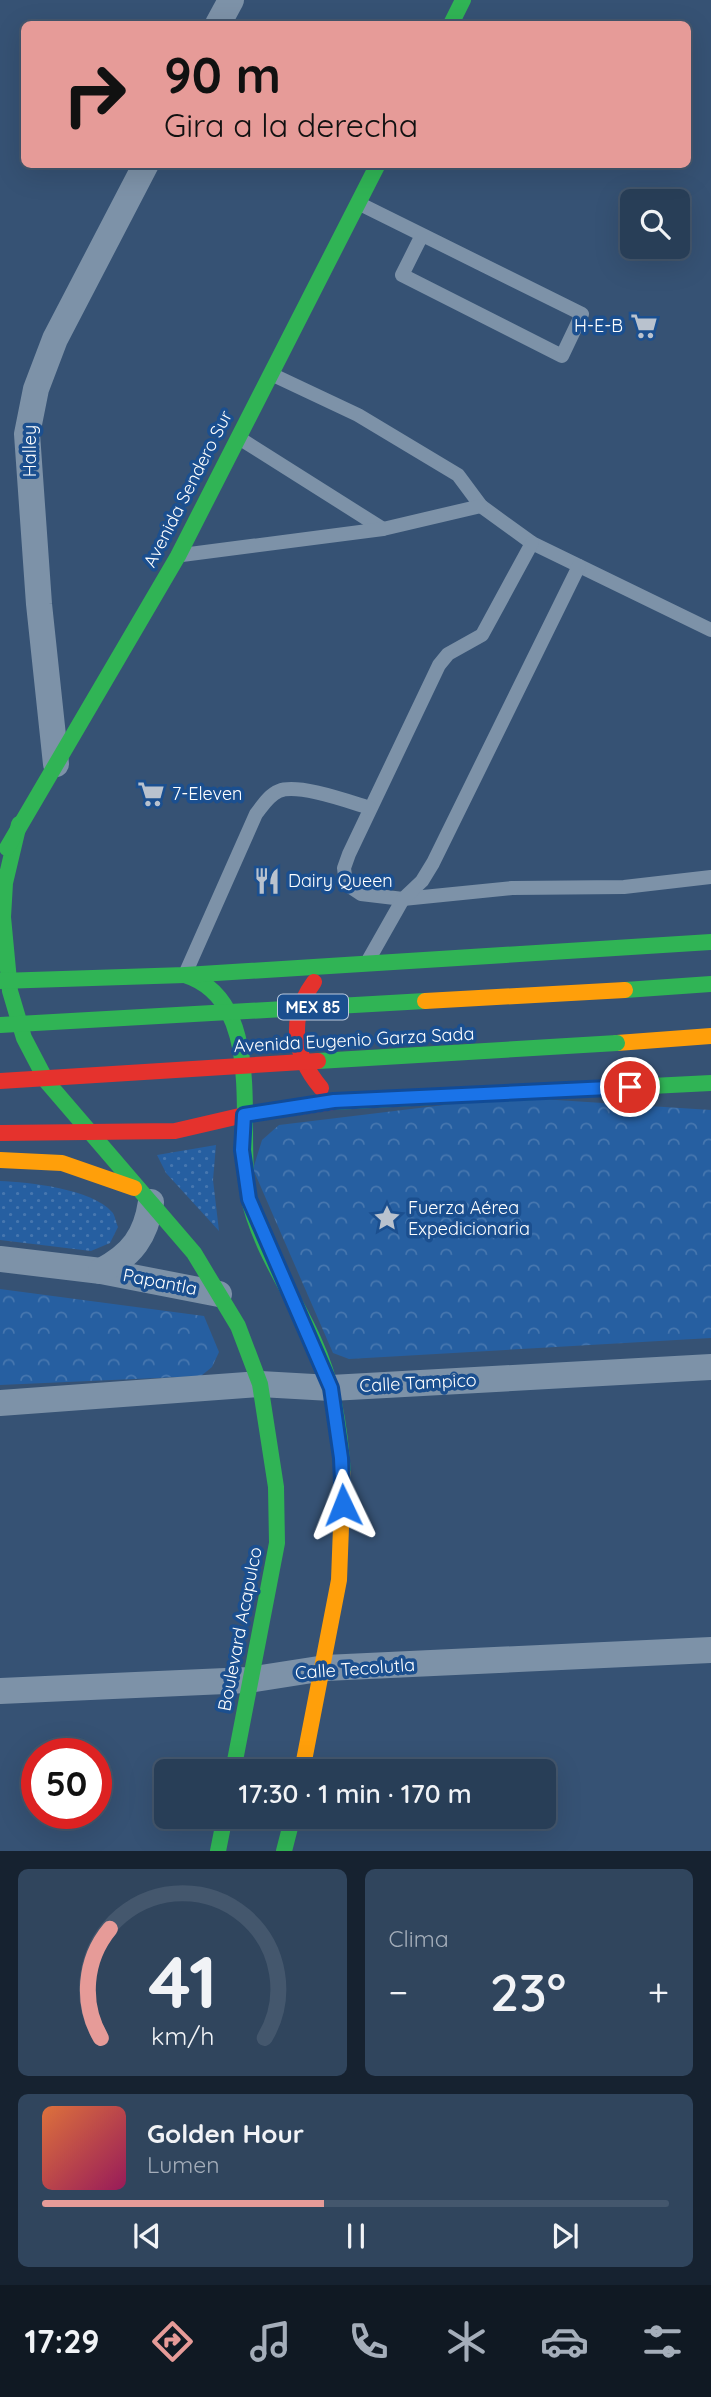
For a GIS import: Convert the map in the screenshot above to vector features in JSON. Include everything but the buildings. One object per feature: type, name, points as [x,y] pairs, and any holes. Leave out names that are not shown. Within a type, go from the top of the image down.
[{"type":"main road","points":[[452,21],[463,0]]},
{"type":"main road","name":"Avenida Sendero Sur","points":[[0,862],[19,824],[178,555],[236,436],[376,168]]},
{"type":"main road","name":"Avenida Sendero Sur","points":[[19,824],[7,871],[1,921],[3,981],[30,1056],[47,1082]]},
{"type":"main road","points":[[3,981],[185,975],[368,961],[711,942]]},
{"type":"main road","points":[[328,964],[302,1000],[295,1029],[300,1059],[307,1073],[334,1101]]},
{"type":"main road","points":[[185,975],[205,982],[226,1003],[236,1027],[244,1115],[242,1150],[249,1199],[331,1388],[341,1458],[341,1556],[325,1668],[305,1759]]},
{"type":"main road","points":[[61,979],[48,1045],[47,1082],[88,1131]]},
{"type":"main road","name":"Avenida Eugenio Garza Sada","points":[[0,1025],[711,984]]},
{"type":"main road","name":"Avenida Eugenio Garza Sada","points":[[0,1081],[711,1037]]},
{"type":"main road","points":[[0,1133],[175,1131],[244,1115],[334,1101],[711,1083]]},
{"type":"main road","name":"Boulevard Acapulco","points":[[88,1131],[194,1253],[237,1326],[260,1384],[276,1487],[277,1543],[267,1603],[248,1680],[235,1759]]},
{"type":"main road","points":[[0,1160],[62,1163],[94,1172],[146,1196]]},
{"type":"main road","points":[[218,1851],[222,1829]]},
{"type":"main road","points":[[284,1851],[289,1829]]},
{"type":"street","points":[[220,21],[231,0]]},
{"type":"street","name":"Halley","points":[[56,764],[39,604],[27,434],[36,389],[55,339],[144,168]]},
{"type":"street","name":"Papantla","points":[[101,1271],[135,1247],[148,1224],[146,1196]]},
{"type":"street","name":"Papantla","points":[[0,1259],[101,1271],[219,1294]]},
{"type":"street","name":"Calle Tampico","points":[[0,1403],[260,1384],[331,1388],[711,1367]]},
{"type":"street","name":"Calle Tecolutla","points":[[0,1691],[248,1680],[325,1668],[711,1650]]},
{"type":"lane","points":[[358,203],[582,314],[562,356],[402,275],[422,235]]},
{"type":"lane","points":[[270,373],[358,415],[458,475],[481,506],[532,542],[711,631]]},
{"type":"lane","points":[[236,436],[383,529]]},
{"type":"lane","points":[[178,555],[383,529],[481,506]]},
{"type":"lane","points":[[532,542],[482,635],[448,654],[439,666],[349,855],[344,868],[346,884],[361,894],[403,899],[512,888],[624,887],[711,877]]},
{"type":"lane","points":[[368,961],[403,899],[422,881],[433,863],[579,566]]},
{"type":"lane","points":[[185,975],[256,814],[267,799],[280,790],[297,789],[370,807]]},
{"type":"green space","points":[[510,1097],[711,1110],[711,1338],[349,1359],[333,1353],[253,1169],[262,1140],[279,1125]]},
{"type":"green space","points":[[216,1145],[213,1180],[219,1231],[166,1173],[157,1155]]},
{"type":"green space","points":[[0,1181],[43,1185],[75,1192],[103,1204],[114,1215],[118,1227],[110,1243],[91,1251],[0,1240]]},
{"type":"green space","points":[[0,1289],[204,1316],[219,1352],[212,1367],[201,1376],[0,1385]]},
{"type":"traffic: fast","points":[[452,21],[463,0]]},
{"type":"traffic: fast","points":[[7,848],[178,556],[376,168]]},
{"type":"traffic: fast","points":[[19,824],[5,883],[3,917],[10,991],[24,1038],[47,1082],[194,1253],[238,1326],[260,1384],[276,1487],[277,1543],[235,1759]]},
{"type":"traffic: fast","points":[[0,981],[185,975],[711,942]]},
{"type":"traffic: fast","points":[[185,975],[211,989],[228,1011],[238,1038],[243,1070],[248,1194],[259,1232],[305,1321],[326,1372],[340,1439],[343,1474]]},
{"type":"traffic: fast","points":[[625,990],[711,984]]},
{"type":"traffic: fast","points":[[0,1025],[425,1001]]},
{"type":"traffic: fast","points":[[318,1061],[617,1043]]},
{"type":"traffic: fast","points":[[333,1102],[711,1083]]},
{"type":"traffic: fast","points":[[218,1851],[222,1829]]},
{"type":"traffic: fast","points":[[284,1851],[290,1829]]},
{"type":"traffic: slow","points":[[425,1001],[625,990]]},
{"type":"traffic: slow","points":[[617,1043],[711,1036]]},
{"type":"traffic: slow","points":[[0,1160],[62,1163],[134,1188]]},
{"type":"traffic: slow","points":[[304,1759],[339,1580],[343,1474]]},
{"type":"traffic: jam","points":[[314,982],[300,1009],[297,1036],[304,1062],[321,1088]]},
{"type":"traffic: jam","points":[[0,1081],[318,1061]]},
{"type":"traffic: jam","points":[[0,1133],[175,1131],[244,1115],[333,1102]]},
{"type":"place","name":"H-E-B","points":[[644,326]]},
{"type":"place","name":"7-Eleven","points":[[151,794]]},
{"type":"place","name":"Dairy Queen","points":[[267,881]]},
{"type":"place","name":"Fuerza Aérea Expedicionaria","points":[[387,1218]]},
{"type":"route","points":[[343,1505],[341,1458],[331,1388],[249,1199],[242,1150],[244,1115],[334,1101],[630,1087]]}]
